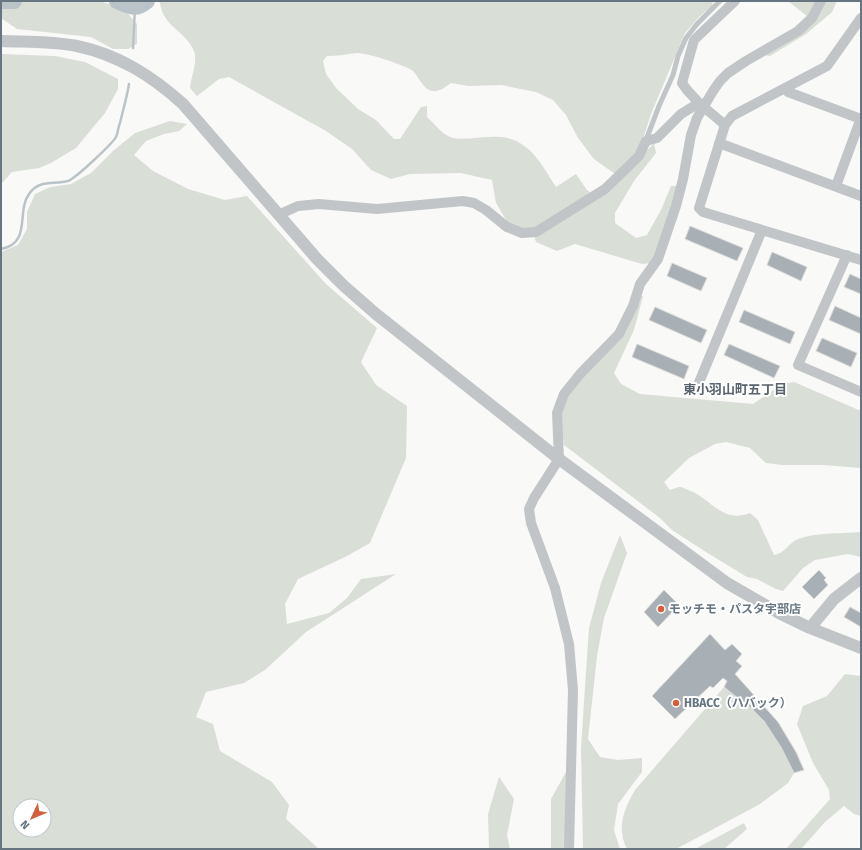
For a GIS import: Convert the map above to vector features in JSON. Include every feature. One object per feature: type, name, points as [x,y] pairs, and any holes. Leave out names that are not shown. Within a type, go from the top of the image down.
[{"type":"street","points":[[725,125],[701,105],[682,83],[694,40],[735,1]]},
{"type":"street","points":[[569,849],[573,690],[569,644],[555,588],[531,523],[529,509],[534,498],[559,459],[556,413],[564,394],[580,374],[618,334],[633,306],[640,284],[658,259],[676,206],[683,179],[690,135],[701,105],[720,81],[746,61],[798,31],[812,18],[821,1]]},
{"type":"street","points":[[861,18],[827,66],[732,116],[725,125],[699,208],[702,212],[861,260]]},
{"type":"street","points":[[1,41],[38,42],[78,46],[107,54],[125,62],[162,85],[183,104],[317,259],[365,305],[559,459],[727,583],[773,610],[810,628],[861,648]]},
{"type":"street","points":[[785,88],[788,92],[861,119],[836,186]]},
{"type":"street","points":[[278,215],[298,206],[319,204],[377,209],[463,201],[474,203],[486,210],[507,227],[522,233],[536,232],[606,189],[639,156],[646,141],[657,138],[681,114],[701,105]]},
{"type":"street","points":[[719,143],[861,196]]},
{"type":"street","points":[[698,385],[762,230]]},
{"type":"street","points":[[846,255],[798,365],[861,392]]},
{"type":"street","points":[[810,628],[834,599],[847,587],[861,578]]},
{"type":"lane","points":[[646,141],[673,75],[678,56],[686,38],[697,24],[720,1]]},
{"type":"shaded area","points":[[7,1],[99,1],[123,8],[137,24],[137,44],[128,49],[113,49],[91,37],[17,29],[1,18],[1,4]]},
{"type":"shaded area","points":[[157,1],[713,1],[712,6],[699,17],[685,33],[651,114],[642,142],[635,156],[615,174],[594,159],[578,138],[566,115],[553,100],[536,92],[501,85],[469,86],[451,83],[440,90],[432,91],[426,88],[413,71],[377,57],[357,53],[327,56],[323,61],[326,74],[336,88],[358,109],[376,120],[394,139],[400,139],[421,107],[427,106],[427,117],[449,137],[461,139],[502,137],[513,140],[522,144],[530,151],[544,167],[556,187],[576,174],[587,190],[598,198],[633,166],[654,143],[656,153],[634,181],[615,213],[615,223],[636,238],[647,235],[661,210],[671,186],[678,186],[653,263],[642,264],[575,244],[557,251],[536,242],[532,228],[521,231],[508,223],[496,203],[492,180],[461,173],[410,174],[391,179],[371,170],[352,149],[326,131],[229,77],[219,79],[197,96],[190,88],[195,64],[194,51],[186,38],[165,18],[160,3]]},
{"type":"shaded area","points":[[788,1],[837,1],[832,12],[806,34],[770,56],[764,55],[804,30],[807,16]]},
{"type":"shaded area","points":[[1,54],[55,56],[85,62],[118,79],[118,89],[105,113],[76,148],[51,163],[39,168],[12,172],[1,184]]},
{"type":"shaded area","points":[[170,121],[187,124],[179,131],[164,134],[146,141],[134,155],[153,171],[188,189],[225,200],[247,196],[326,284],[377,328],[361,362],[376,385],[407,406],[406,458],[370,543],[345,557],[298,579],[285,604],[287,624],[329,613],[347,598],[361,579],[396,574],[306,632],[265,670],[244,683],[206,692],[196,717],[213,724],[220,751],[272,782],[289,805],[286,819],[319,849],[1,849],[1,252],[18,245],[27,229],[27,212],[35,194],[50,187],[71,184],[91,173],[113,151],[135,133]]},
{"type":"shaded area","points":[[641,296],[643,296],[634,330],[614,373],[621,384],[640,394],[753,404],[782,384],[794,382],[861,411],[861,468],[766,463],[750,448],[726,442],[715,444],[689,458],[664,482],[670,490],[679,487],[684,488],[696,494],[724,513],[740,515],[750,513],[758,520],[774,555],[781,553],[793,542],[803,537],[819,534],[861,532],[861,557],[848,554],[815,560],[803,568],[783,591],[776,589],[757,579],[747,577],[672,530],[660,518],[564,445],[561,422],[562,405]]},
{"type":"shaded area","points":[[620,535],[627,553],[604,618],[597,656],[588,739],[600,757],[618,760],[642,758],[642,772],[618,804],[614,830],[620,849],[583,849],[581,747],[589,628],[601,583]]},
{"type":"shaded area","points":[[845,674],[861,676],[861,816],[854,814],[844,806],[825,822],[801,849],[786,849],[830,799],[829,790],[813,763],[797,724],[803,706],[827,696]]},
{"type":"shaded area","points":[[724,687],[748,705],[765,722],[781,747],[794,773],[788,783],[760,804],[676,849],[627,849],[622,834],[622,826],[625,811],[635,790]]},
{"type":"shaded area","points":[[566,772],[566,849],[551,849],[551,799]]},
{"type":"shaded area","points":[[499,777],[514,799],[507,835],[510,849],[489,849],[488,814]]},
{"type":"shaded area","points":[[744,823],[747,829],[724,849],[695,849]]},
{"type":"building","points":[[690,226],[743,248],[737,261],[685,239]]},
{"type":"building","points":[[772,252],[807,267],[801,281],[767,265]]},
{"type":"building","points":[[672,263],[707,278],[701,291],[667,276]]},
{"type":"building","points":[[850,274],[861,279],[861,294],[844,287]]},
{"type":"building","points":[[835,306],[861,318],[861,334],[829,320]]},
{"type":"building","points":[[655,307],[707,330],[701,343],[649,320]]},
{"type":"building","points":[[744,310],[795,332],[790,344],[739,322]]},
{"type":"building","points":[[822,338],[857,353],[851,367],[816,351]]},
{"type":"building","points":[[637,344],[689,366],[684,379],[632,357]]},
{"type":"building","points":[[729,344],[780,366],[774,378],[724,355]]},
{"type":"building","points":[[819,570],[826,578],[824,580],[828,585],[814,599],[802,587]]},
{"type":"building","name":"モッチモ・パスタ宇部店","points":[[664,590],[679,605],[658,627],[644,612]]},
{"type":"building","points":[[850,607],[861,613],[861,627],[844,617]]},
{"type":"building","name":"HBACC（ハバック）","points":[[710,634],[725,650],[732,644],[742,654],[736,661],[742,666],[735,674],[778,722],[796,752],[804,770],[794,773],[781,747],[764,721],[752,709],[724,687],[727,681],[723,678],[713,688],[710,686],[675,719],[652,696]]},
{"type":"waterway","points":[[1,1],[14,1]]},
{"type":"waterway","points":[[117,1],[132,7],[139,6],[147,1]]},
{"type":"waterway","points":[[133,48],[135,8]]},
{"type":"waterway","points":[[1,249],[11,246],[17,240],[22,226],[25,201],[33,189],[42,184],[63,182],[72,179],[113,141],[117,134],[129,84]]},
{"type":"place","name":"モッチモ・パスタ宇部店","points":[[661,609]]},
{"type":"place","name":"HBACC（ハバック）","points":[[676,703]]},
{"type":"district","name":"東小羽山町五丁目","points":[[735,389]]}]
